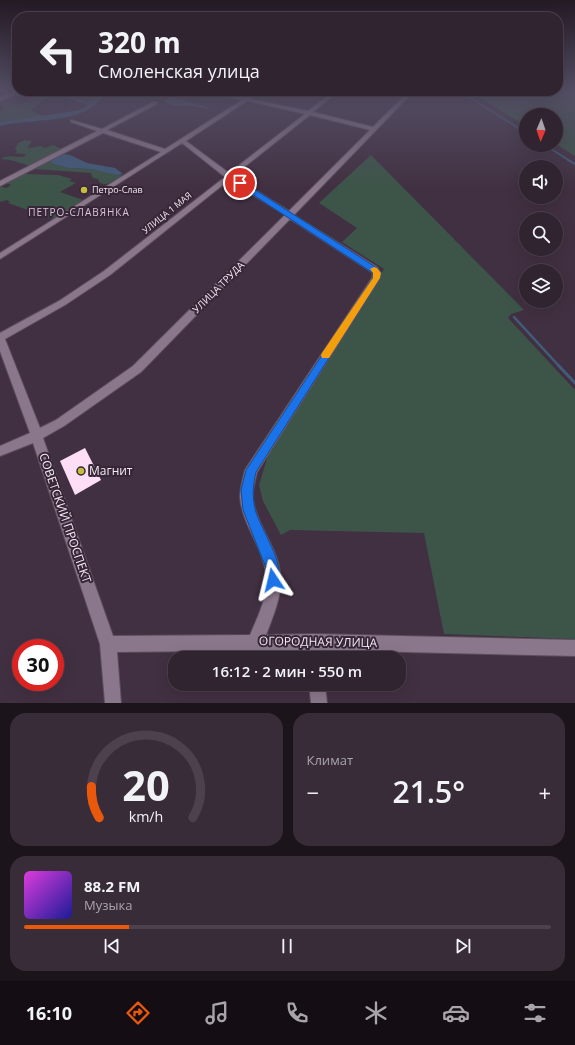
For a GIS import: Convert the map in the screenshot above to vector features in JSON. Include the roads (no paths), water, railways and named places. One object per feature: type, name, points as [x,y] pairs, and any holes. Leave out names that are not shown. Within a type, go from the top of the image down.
[{"type":"street","points":[[79,123],[165,151]]},
{"type":"street","points":[[0,184],[116,123]]},
{"type":"street","points":[[0,257],[209,123]]},
{"type":"street","name":"УЛИЦА 1 МАЯ","points":[[0,337],[62,303],[107,273],[297,123]]},
{"type":"street","points":[[349,123],[373,129]]},
{"type":"street","name":"УЛИЦА ТРУДА","points":[[0,451],[36,436],[60,423],[136,369],[290,215],[379,123]]},
{"type":"street","points":[[182,140],[228,176],[374,269],[377,273],[376,278],[251,470],[246,490],[249,510],[273,568],[274,591],[268,611],[255,641]]},
{"type":"street","name":"СОВЕТСКИЙ ПРОСПЕКТ","points":[[0,337],[3,352],[36,436],[108,644],[113,703]]},
{"type":"street","name":"ОГОРОДНАЯ УЛИЦА","points":[[108,644],[255,641],[575,648]]},
{"type":"street","points":[[313,642],[314,651]]},
{"type":"street","points":[[318,691],[319,703]]},
{"type":"water","points":[[1,123],[22,123],[0,126]]},
{"type":"water","points":[[63,154],[70,155],[87,163],[115,168],[123,174],[118,175],[91,169],[68,168],[54,164],[50,161]]},
{"type":"waterway","points":[[510,123],[519,129]]},
{"type":"waterway","points":[[556,152],[570,161]]},
{"type":"waterway","points":[[568,160],[575,164]]},
{"type":"waterway","points":[[514,317],[559,366]]},
{"type":"waterway","points":[[558,365],[575,383]]},
{"type":"place","name":"Петро-Слав","points":[[84,190]]},
{"type":"place","name":"Магнит","points":[[81,471]]},
{"type":"district","name":"ПЕТРО-СЛАВЯНКА","points":[[79,212]]}]
